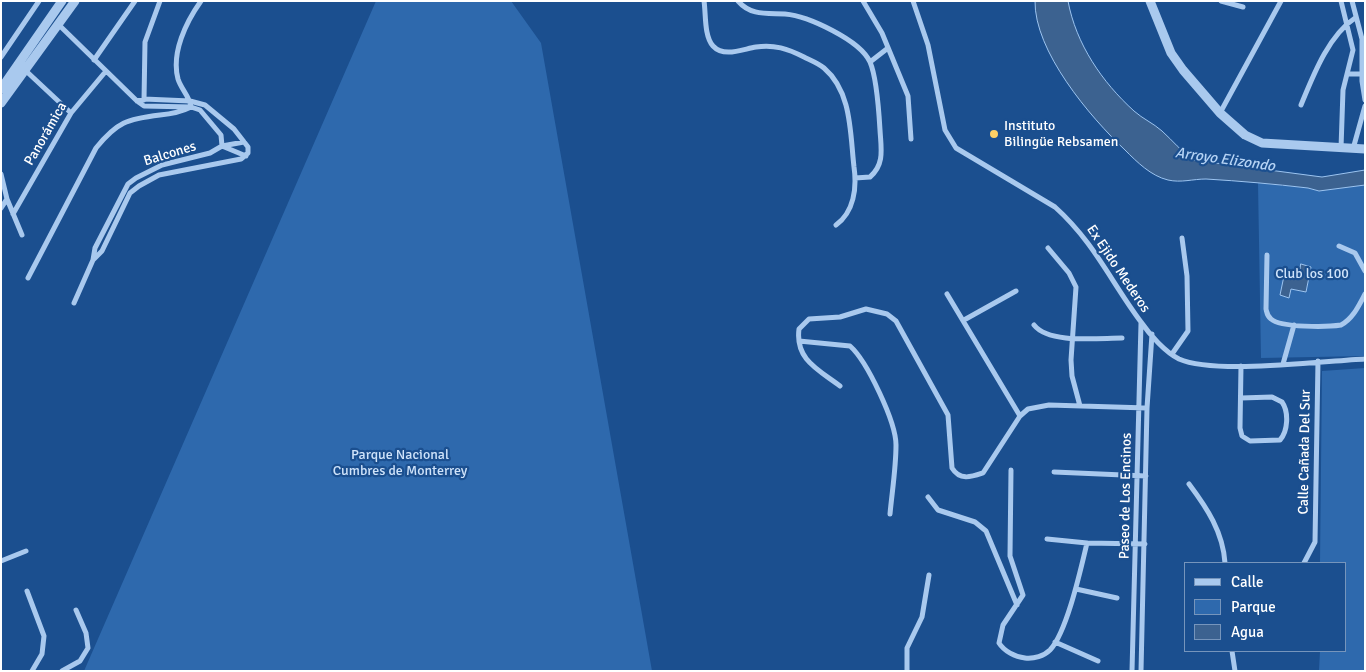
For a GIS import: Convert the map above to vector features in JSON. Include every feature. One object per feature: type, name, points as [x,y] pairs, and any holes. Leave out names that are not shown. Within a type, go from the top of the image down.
[{"type":"street","points":[[1,58],[38,1]]},
{"type":"street","points":[[1,89],[62,1]]},
{"type":"street","points":[[1,103],[75,1]]},
{"type":"street","points":[[94,60],[135,1]]},
{"type":"street","points":[[144,106],[145,42],[160,1]]},
{"type":"street","points":[[201,1],[186,27],[177,55],[178,80],[182,91],[191,104],[200,110],[217,128],[223,141],[222,146],[247,154]]},
{"type":"street","points":[[704,1],[709,39],[717,48],[728,52],[767,46],[788,49],[823,67],[833,77],[844,99],[848,114],[855,178],[850,208],[846,216],[836,225]]},
{"type":"street","points":[[738,1],[748,10],[758,13],[790,15],[808,19],[852,44],[870,62],[879,106],[882,156],[880,166],[870,177],[855,178]]},
{"type":"street","points":[[863,1],[888,48],[908,96],[911,139]]},
{"type":"street","name":"Ex Ejido Mederos","points":[[913,1],[928,45],[945,130],[956,148],[1056,207],[1065,215],[1094,248],[1141,322],[1172,354],[1189,362],[1241,366],[1365,359]]},
{"type":"street","points":[[1150,1],[1171,53],[1183,70],[1220,113],[1245,135],[1262,143],[1365,149]]},
{"type":"street","points":[[1221,1],[1243,8]]},
{"type":"street","points":[[1220,113],[1281,1]]},
{"type":"street","points":[[1341,1],[1345,24],[1353,50],[1341,102],[1341,148]]},
{"type":"street","points":[[1352,1],[1363,47],[1362,74],[1365,100]]},
{"type":"street","points":[[1301,105],[1331,44],[1345,24],[1355,18]]},
{"type":"street","points":[[59,25],[136,101],[144,106],[191,104]]},
{"type":"street","points":[[870,62],[888,48]]},
{"type":"street","points":[[25,70],[71,113]]},
{"type":"street","name":"Panorámica","points":[[13,214],[71,113],[106,71]]},
{"type":"street","points":[[1348,74],[1362,74]]},
{"type":"street","points":[[136,101],[144,99],[205,105],[244,142],[247,154]]},
{"type":"street","points":[[28,278],[96,148],[108,133],[126,120],[182,111],[191,104]]},
{"type":"street","points":[[1353,149],[1365,106]]},
{"type":"street","name":"Balcones","points":[[74,303],[93,260],[95,248],[128,184],[155,168],[210,153],[222,146],[244,142]]},
{"type":"street","name":"Balcones","points":[[93,260],[102,251],[130,193],[139,186],[159,175],[247,154]]},
{"type":"street","points":[[1,174],[7,199],[22,235]]},
{"type":"street","points":[[1,208],[7,199]]},
{"type":"street","points":[[1172,354],[1186,335],[1188,325],[1187,276],[1182,238]]},
{"type":"street","points":[[1339,246],[1355,253],[1365,271]]},
{"type":"street","points":[[1048,248],[1069,273],[1076,287],[1077,294],[1072,337],[1072,376],[1080,406]]},
{"type":"street","points":[[1267,255],[1267,314],[1273,321],[1294,325],[1341,325],[1346,323],[1358,308],[1365,294]]},
{"type":"street","points":[[964,320],[1016,291]]},
{"type":"street","points":[[947,294],[1020,416]]},
{"type":"street","points":[[840,386],[803,356],[799,341],[800,329],[809,319],[840,317],[866,309],[873,309],[893,318],[948,415],[951,463],[954,472],[963,477],[983,474],[1020,416],[1028,409],[1040,406],[1147,408]]},
{"type":"street","name":"Paseo de Los Encinos","points":[[1132,671],[1141,322]]},
{"type":"street","points":[[1034,325],[1039,332],[1045,334],[1072,337],[1122,338]]},
{"type":"street","points":[[1283,364],[1294,325]]},
{"type":"street","name":"Paseo de Los Encinos","points":[[1141,671],[1147,408],[1152,334]]},
{"type":"street","points":[[799,341],[850,346],[864,364],[882,397],[896,444],[890,514]]},
{"type":"street","name":"Calle Cañada Del Sur","points":[[1305,562],[1315,542],[1318,361]]},
{"type":"street","points":[[1241,366],[1240,428],[1244,438],[1250,441],[1275,442],[1282,437],[1286,413],[1280,400],[1272,397],[1241,398]]},
{"type":"street","points":[[1011,470],[1010,556],[1023,595],[1000,631],[999,643],[1002,647],[1022,658],[1033,658],[1050,650],[1076,589],[1087,543]]},
{"type":"street","points":[[1054,472],[1146,476]]},
{"type":"street","points":[[1189,484],[1206,507],[1217,530],[1225,562]]},
{"type":"street","points":[[928,497],[938,510],[974,522],[986,531],[1017,606]]},
{"type":"street","points":[[1047,539],[1087,543],[1145,544]]},
{"type":"street","points":[[1,561],[26,551]]},
{"type":"street","points":[[907,671],[907,648],[922,617],[929,575]]},
{"type":"street","points":[[1076,589],[1117,598]]},
{"type":"street","points":[[27,591],[44,636],[42,654],[32,671]]},
{"type":"street","points":[[62,671],[80,661],[88,648],[86,633],[76,610]]},
{"type":"street","points":[[1055,642],[1098,661]]},
{"type":"street","points":[[1232,652],[1234,671]]},
{"type":"green space","name":"Parque Nacional Cumbres de Monterrey","points":[[376,1],[511,1],[541,43],[652,671],[84,671]]},
{"type":"green space","name":"Club los 100","points":[[1258,183],[1308,188],[1319,191],[1365,185],[1365,356],[1261,358]]},
{"type":"green space","points":[[1365,368],[1365,671],[1319,671],[1320,652],[1346,652],[1346,562],[1320,562],[1322,371]]},
{"type":"water","points":[[1035,1],[1068,1],[1077,32],[1084,47],[1111,88],[1134,111],[1162,131],[1193,160],[1322,177],[1365,170],[1365,185],[1319,191],[1308,188],[1206,179],[1173,181],[1150,172],[1139,164],[1096,120],[1066,82],[1044,41],[1037,20]]},
{"type":"water","points":[[1301,264],[1311,267],[1306,292],[1291,289],[1289,298],[1280,295],[1285,271],[1299,274]]},
{"type":"place","name":"Instituto Bilingüe Rebsamen","points":[[994,134]]},
{"type":"water label","name":"Arroyo Elizondo","points":[[1225,160]]}]
